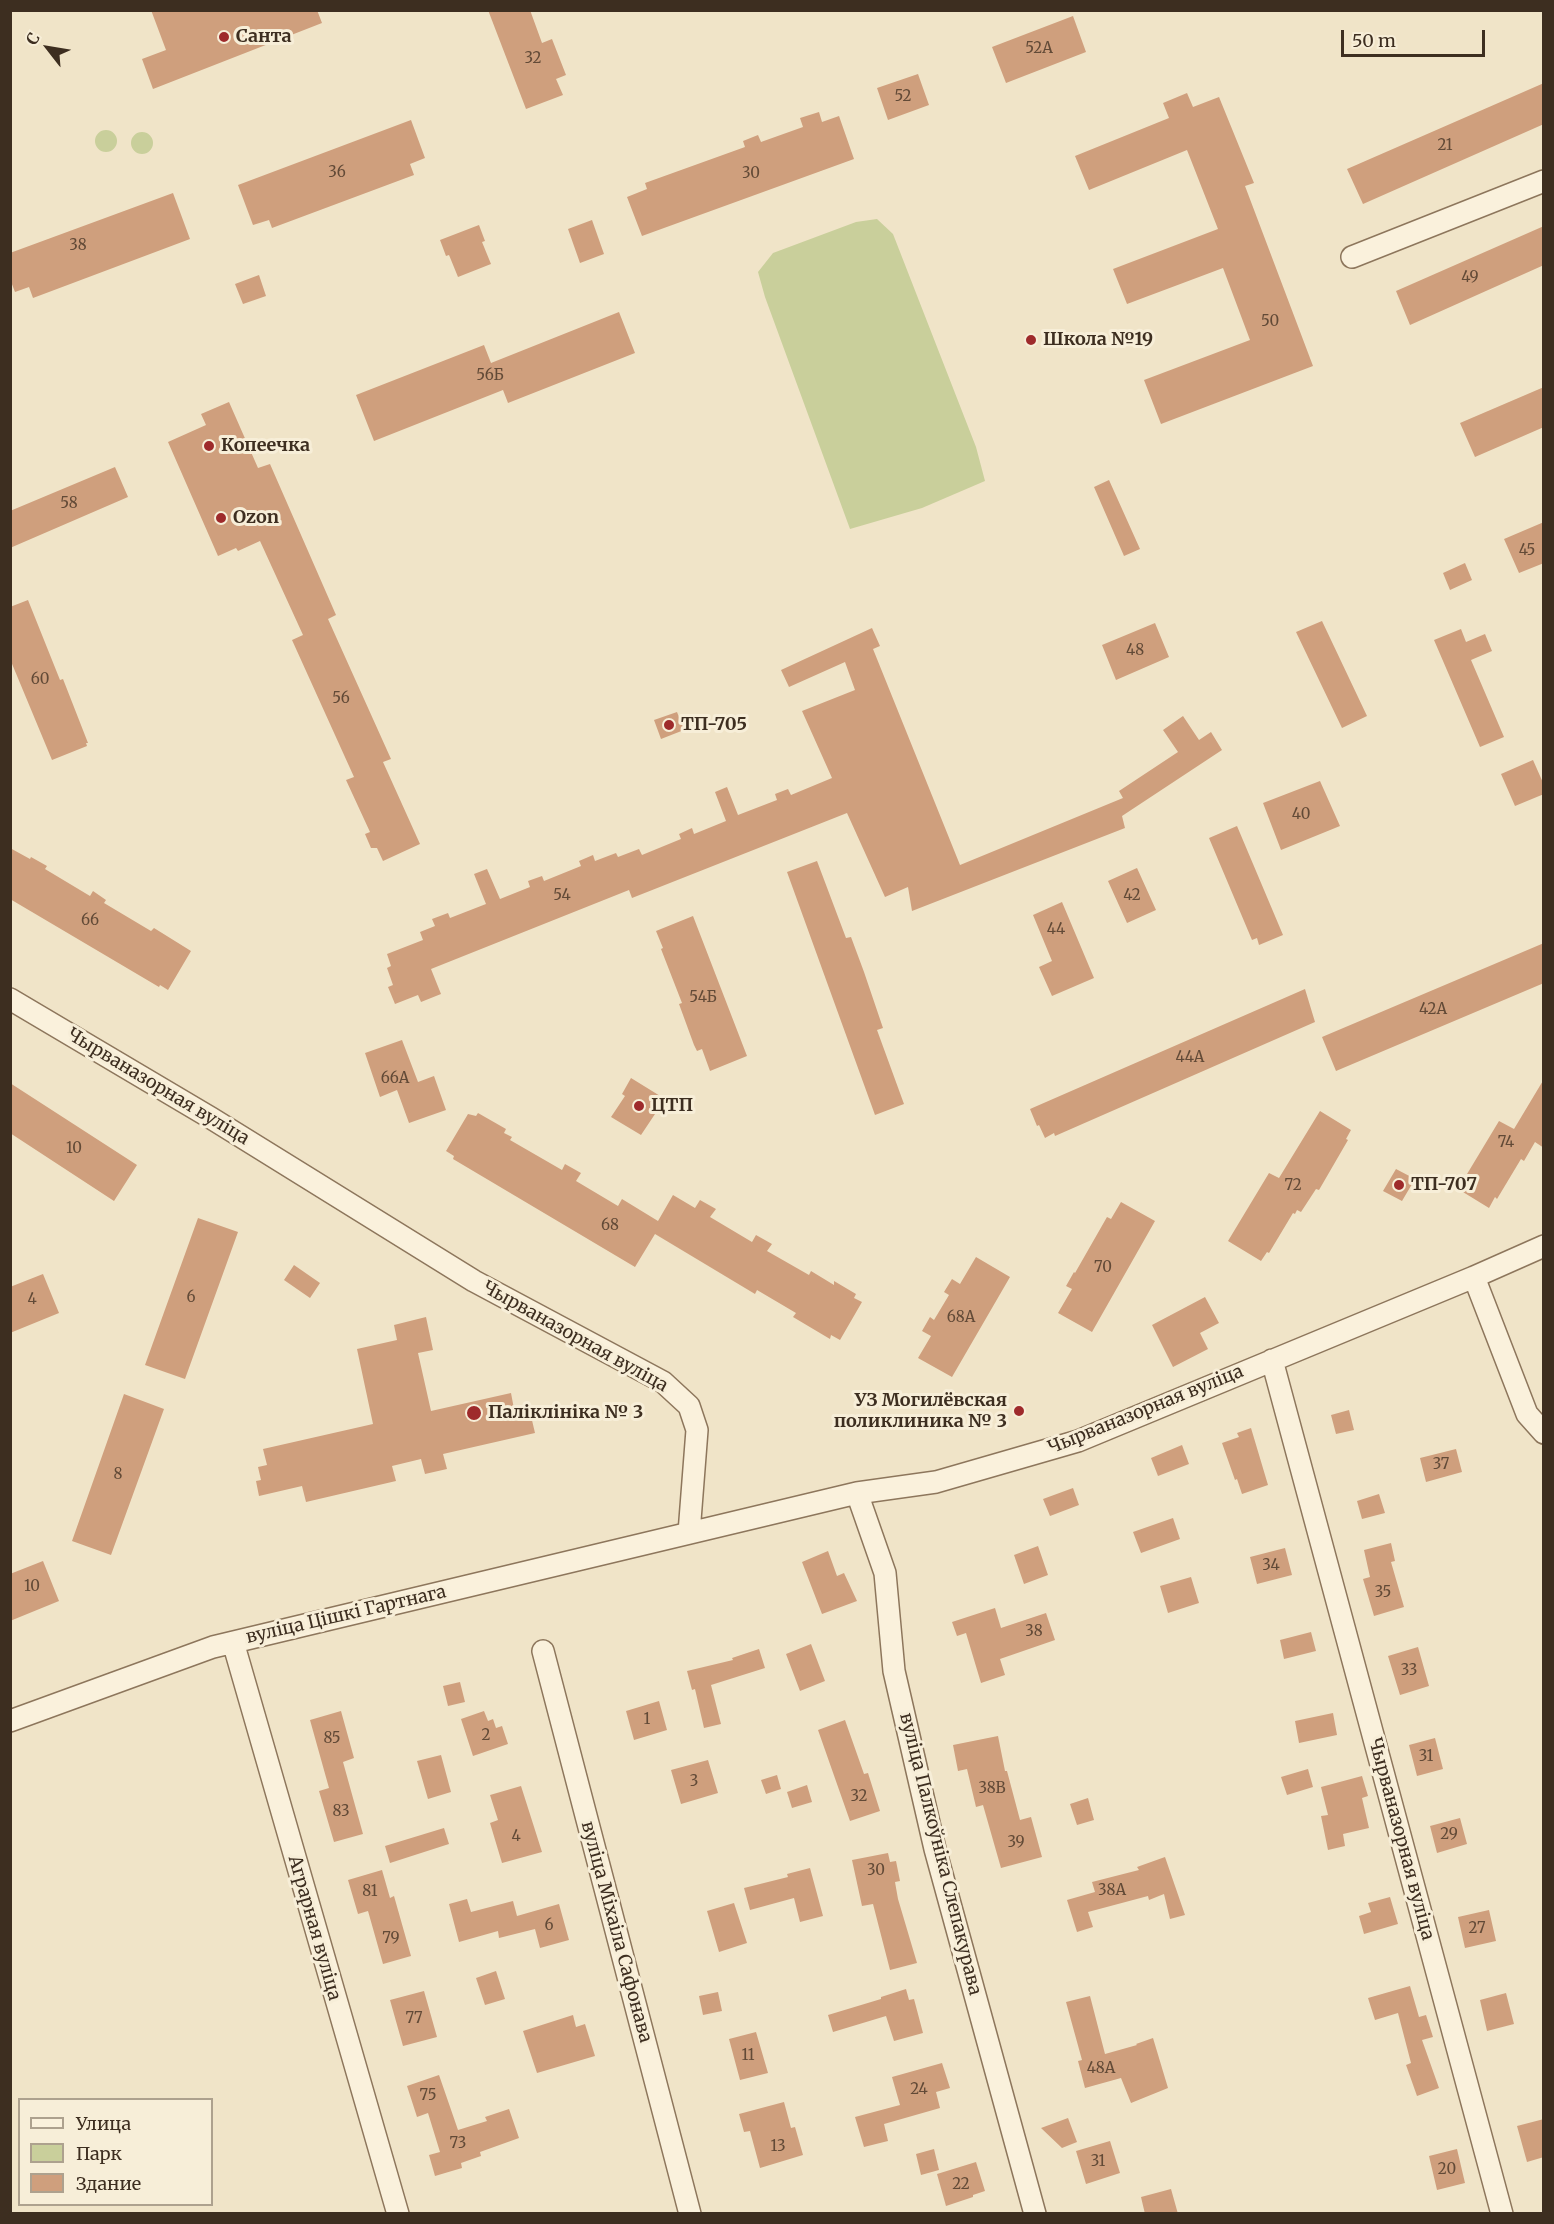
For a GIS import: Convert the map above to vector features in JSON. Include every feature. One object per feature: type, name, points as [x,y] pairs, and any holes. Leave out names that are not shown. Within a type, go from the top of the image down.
[{"type":"street","points":[[1352,257],[1544,181]]},
{"type":"street","name":"Чырваназорная вуліца","points":[[10,999],[211,1118],[474,1281],[663,1382],[689,1406],[697,1430],[689,1533],[857,1493],[936,1482],[1078,1441],[1544,1246]]},
{"type":"street","points":[[1474,1277],[1527,1414],[1544,1433]]},
{"type":"street","name":"Чырваназорная вуліца","points":[[1272,1360],[1502,2214]]},
{"type":"street","name":"вуліца Палкоўніка Слепакурава","points":[[857,1493],[885,1573],[894,1671],[935,1849],[1035,2214]]},
{"type":"street","name":"вуліца Цішкі Гартнага","points":[[10,1721],[213,1647],[689,1533]]},
{"type":"street","name":"Аграрная вуліца","points":[[233,1642],[398,2214]]},
{"type":"street","name":"вуліца Міхаіла Сафонава","points":[[543,1651],[690,2214]]},
{"type":"green space","points":[[102,130],[110,130],[117,137],[117,145],[110,152],[102,152],[95,145],[95,137]]},
{"type":"green space","points":[[142,132],[150,135],[153,143],[150,151],[142,154],[134,151],[131,143],[134,135]]},
{"type":"green space","points":[[877,219],[893,234],[976,447],[985,481],[922,508],[850,529],[765,297],[758,272],[773,253],[856,222]]},
{"type":"building","name":"Санта","points":[[151,10],[317,10],[322,23],[153,89],[142,59],[166,50]]},
{"type":"building","points":[[488,10],[530,10],[542,43],[552,39],[566,75],[556,79],[563,95],[526,109]]},
{"type":"building","points":[[1073,16],[1086,52],[1006,83],[992,47]]},
{"type":"building","points":[[918,74],[929,105],[888,120],[877,88]]},
{"type":"building","points":[[1544,83],[1544,124],[1363,204],[1347,169]]},
{"type":"building","points":[[1187,93],[1193,107],[1219,97],[1254,183],[1245,186],[1313,366],[1161,424],[1144,380],[1250,340],[1223,268],[1127,304],[1113,269],[1218,229],[1187,150],[1089,190],[1075,156],[1169,118],[1163,103]]},
{"type":"building","points":[[819,112],[822,122],[839,116],[854,159],[642,236],[627,197],[647,189],[645,183],[745,147],[743,141],[758,135],[761,142],[803,127],[800,118]]},
{"type":"building","points":[[411,120],[425,158],[410,164],[414,175],[272,228],[269,220],[253,225],[238,185]]},
{"type":"building","points":[[173,193],[190,239],[33,298],[29,287],[15,292],[10,279],[10,253]]},
{"type":"building","points":[[592,220],[604,254],[580,263],[568,229]]},
{"type":"building","points":[[479,225],[485,241],[482,242],[491,264],[458,277],[440,240]]},
{"type":"building","points":[[1544,226],[1544,265],[1410,325],[1396,291]]},
{"type":"building","points":[[259,275],[266,296],[243,304],[235,284]]},
{"type":"building","points":[[619,312],[635,353],[508,403],[503,390],[374,441],[356,395],[484,345],[491,363]]},
{"type":"building","points":[[1544,387],[1544,427],[1475,457],[1460,423]]},
{"type":"building","points":[[229,402],[258,468],[270,464],[336,615],[328,619],[391,759],[383,762],[420,844],[383,861],[377,848],[371,848],[365,834],[370,832],[346,780],[354,777],[292,640],[303,635],[260,541],[238,551],[236,548],[218,556],[168,442],[206,425],[201,414]]},
{"type":"building","points":[[115,467],[128,497],[10,548],[10,511]]},
{"type":"building","points":[[1109,480],[1140,549],[1124,556],[1094,487]]},
{"type":"building","points":[[1544,522],[1544,563],[1519,573],[1504,539]]},
{"type":"building","points":[[1465,563],[1472,580],[1450,590],[1443,573]]},
{"type":"building","points":[[28,600],[88,743],[86,743],[87,746],[52,760],[10,659],[10,607]]},
{"type":"building","points":[[1322,621],[1367,716],[1342,728],[1296,632]]},
{"type":"building","points":[[1155,623],[1169,657],[1116,680],[1102,645]]},
{"type":"building","points":[[872,628],[880,646],[873,649],[960,865],[1123,798],[1119,791],[1178,752],[1163,730],[1183,716],[1199,740],[1211,732],[1222,750],[1122,816],[1125,828],[912,911],[908,887],[885,897],[847,813],[632,898],[629,890],[431,969],[441,994],[421,1002],[418,995],[395,1004],[388,987],[393,985],[387,968],[391,966],[387,954],[423,940],[420,932],[435,926],[432,919],[448,913],[450,918],[486,904],[474,874],[487,869],[500,899],[530,887],[528,881],[542,876],[544,881],[581,866],[579,861],[593,855],[595,861],[616,853],[618,857],[639,849],[642,855],[681,839],[679,834],[692,828],[694,834],[726,821],[715,792],[727,787],[738,815],[777,800],[775,794],[788,789],[791,795],[832,778],[802,711],[855,690],[845,662],[789,687],[781,670]]},
{"type":"building","points":[[1461,629],[1466,642],[1485,634],[1492,651],[1471,660],[1504,737],[1480,747],[1434,640]]},
{"type":"building","name":"ТП-705","points":[[677,712],[684,730],[661,739],[654,720]]},
{"type":"building","points":[[1533,760],[1544,785],[1544,794],[1515,806],[1501,774]]},
{"type":"building","points":[[1320,781],[1340,826],[1281,850],[1263,803]]},
{"type":"building","points":[[1237,826],[1283,935],[1259,945],[1257,938],[1252,940],[1209,838]]},
{"type":"building","points":[[10,848],[47,866],[45,869],[90,896],[93,891],[106,900],[104,903],[151,931],[154,928],[191,951],[168,990],[160,985],[159,987],[10,899]]},
{"type":"building","points":[[817,861],[846,938],[851,937],[864,972],[883,1028],[877,1030],[904,1104],[875,1115],[787,872]]},
{"type":"building","points":[[1137,868],[1156,910],[1127,923],[1108,881]]},
{"type":"building","points":[[1062,902],[1094,978],[1052,996],[1039,967],[1052,961],[1033,915]]},
{"type":"building","points":[[693,916],[747,1056],[710,1071],[702,1049],[697,1051],[694,1045],[679,1004],[682,1003],[656,931]]},
{"type":"building","points":[[1544,943],[1544,983],[1336,1071],[1322,1037]]},
{"type":"building","points":[[1305,989],[1315,1022],[1055,1136],[1054,1133],[1045,1138],[1039,1125],[1037,1126],[1030,1109]]},
{"type":"building","points":[[402,1040],[418,1082],[434,1076],[446,1110],[409,1123],[397,1090],[380,1097],[365,1053]]},
{"type":"building","name":"ЦТП","points":[[631,1078],[665,1099],[641,1135],[611,1117],[625,1096],[622,1094]]},
{"type":"building","points":[[1544,1079],[1544,1148],[1535,1142],[1524,1161],[1521,1159],[1489,1208],[1458,1189],[1499,1121],[1514,1129]]},
{"type":"building","points":[[10,1083],[137,1165],[114,1201],[10,1133]]},
{"type":"building","points":[[1320,1111],[1351,1130],[1346,1139],[1348,1140],[1319,1190],[1316,1189],[1301,1212],[1297,1210],[1295,1214],[1293,1213],[1269,1253],[1267,1252],[1261,1261],[1228,1241],[1269,1173],[1279,1178]]},
{"type":"building","points":[[478,1113],[506,1129],[504,1133],[512,1137],[510,1140],[562,1170],[565,1164],[581,1173],[576,1181],[618,1206],[622,1199],[658,1221],[673,1195],[695,1208],[700,1200],[716,1209],[710,1217],[752,1242],[756,1235],[772,1244],[767,1251],[809,1275],[811,1271],[834,1285],[834,1281],[856,1294],[854,1298],[862,1302],[840,1340],[831,1335],[830,1339],[793,1317],[796,1313],[757,1290],[755,1294],[655,1234],[635,1267],[453,1159],[454,1156],[446,1151],[468,1114],[476,1116]]},
{"type":"building","name":"ТП-707","points":[[1396,1169],[1415,1179],[1402,1201],[1383,1191]]},
{"type":"building","points":[[1121,1202],[1155,1221],[1092,1332],[1058,1313],[1072,1289],[1066,1286],[1107,1217],[1111,1219]]},
{"type":"building","points":[[198,1218],[238,1232],[185,1379],[145,1365]]},
{"type":"building","points":[[976,1257],[1010,1277],[952,1377],[918,1358],[931,1336],[922,1331],[930,1317],[934,1320],[949,1295],[944,1292],[952,1279],[960,1284]]},
{"type":"building","points":[[294,1265],[320,1283],[310,1298],[284,1280]]},
{"type":"building","points":[[43,1274],[59,1313],[10,1333],[10,1287]]},
{"type":"building","points":[[1205,1297],[1219,1323],[1200,1333],[1208,1349],[1173,1367],[1152,1325]]},
{"type":"building","name":"Паліклініка № 3","points":[[426,1317],[433,1350],[418,1353],[431,1411],[511,1393],[514,1409],[522,1408],[525,1418],[531,1416],[535,1433],[443,1454],[447,1469],[425,1474],[421,1459],[392,1466],[396,1481],[306,1502],[302,1486],[259,1496],[256,1481],[261,1480],[258,1467],[267,1465],[263,1449],[373,1424],[357,1349],[397,1340],[394,1325]]},
{"type":"building","points":[[124,1394],[164,1409],[111,1555],[72,1541]]},
{"type":"building","points":[[1349,1410],[1354,1430],[1336,1434],[1331,1415]]},
{"type":"building","points":[[1251,1428],[1268,1485],[1242,1494],[1222,1443],[1239,1437],[1237,1433]]},
{"type":"building","points":[[1182,1445],[1189,1464],[1158,1476],[1151,1458]]},
{"type":"building","points":[[1456,1449],[1462,1472],[1426,1482],[1420,1458]]},
{"type":"building","points":[[1073,1488],[1079,1505],[1050,1516],[1043,1499]]},
{"type":"building","points":[[1379,1494],[1385,1513],[1362,1519],[1357,1501]]},
{"type":"building","points":[[1173,1518],[1180,1539],[1141,1553],[1133,1532]]},
{"type":"building","points":[[1391,1543],[1395,1561],[1391,1562],[1404,1607],[1374,1616],[1363,1579],[1370,1577],[1364,1550]]},
{"type":"building","points":[[1038,1546],[1048,1575],[1024,1584],[1014,1555]]},
{"type":"building","points":[[1285,1548],[1292,1575],[1257,1584],[1250,1557]]},
{"type":"building","points":[[828,1551],[837,1576],[844,1573],[857,1601],[822,1614],[802,1562]]},
{"type":"building","points":[[43,1561],[59,1601],[10,1621],[10,1574]]},
{"type":"building","points":[[1191,1577],[1199,1603],[1168,1613],[1160,1586]]},
{"type":"building","points":[[995,1608],[1001,1628],[1046,1613],[1055,1640],[1000,1659],[1005,1675],[981,1683],[966,1633],[957,1636],[952,1622]]},
{"type":"building","points":[[1311,1632],[1316,1651],[1284,1659],[1280,1640]]},
{"type":"building","points":[[811,1644],[825,1681],[800,1691],[786,1654]]},
{"type":"building","points":[[1418,1647],[1429,1686],[1400,1695],[1388,1656]]},
{"type":"building","points":[[759,1649],[765,1668],[711,1685],[721,1724],[704,1728],[695,1689],[692,1690],[687,1671],[733,1660],[732,1658]]},
{"type":"building","points":[[460,1682],[465,1702],[448,1706],[443,1686]]},
{"type":"building","points":[[659,1701],[667,1730],[634,1740],[626,1711]]},
{"type":"building","points":[[341,1711],[354,1758],[343,1762],[363,1834],[334,1842],[319,1791],[329,1788],[310,1720]]},
{"type":"building","points":[[484,1711],[488,1721],[493,1719],[496,1728],[502,1726],[508,1744],[473,1756],[461,1719]]},
{"type":"building","points":[[1333,1713],[1337,1735],[1299,1743],[1295,1721]]},
{"type":"building","points":[[845,1720],[864,1774],[868,1773],[880,1811],[850,1821],[818,1730]]},
{"type":"building","points":[[998,1736],[1005,1771],[1007,1771],[1020,1820],[1031,1817],[1042,1857],[1001,1868],[983,1805],[976,1807],[967,1769],[958,1771],[953,1745]]},
{"type":"building","points":[[1435,1738],[1443,1769],[1417,1776],[1409,1745]]},
{"type":"building","points":[[441,1755],[451,1792],[428,1799],[417,1761]]},
{"type":"building","points":[[708,1760],[718,1793],[681,1804],[671,1770]]},
{"type":"building","points":[[1308,1769],[1313,1787],[1287,1795],[1281,1777]]},
{"type":"building","points":[[777,1775],[781,1789],[766,1794],[761,1780]]},
{"type":"building","points":[[1362,1776],[1368,1796],[1362,1798],[1369,1828],[1343,1834],[1345,1846],[1328,1850],[1321,1816],[1328,1815],[1321,1787]]},
{"type":"building","points":[[807,1785],[812,1802],[792,1808],[787,1792]]},
{"type":"building","points":[[521,1786],[542,1852],[502,1863],[490,1823],[498,1820],[490,1795]]},
{"type":"building","points":[[1088,1798],[1094,1820],[1077,1825],[1070,1804]]},
{"type":"building","points":[[1460,1818],[1467,1844],[1437,1853],[1430,1826]]},
{"type":"building","points":[[444,1828],[449,1844],[390,1863],[385,1846]]},
{"type":"building","points":[[888,1853],[890,1862],[896,1861],[900,1881],[895,1882],[898,1899],[917,1963],[890,1970],[873,1904],[862,1906],[852,1860]]},
{"type":"building","points":[[1165,1857],[1185,1915],[1170,1919],[1164,1894],[1149,1900],[1148,1896],[1088,1912],[1093,1927],[1077,1932],[1067,1900],[1095,1892],[1092,1882],[1139,1870],[1137,1867]]},
{"type":"building","points":[[810,1868],[823,1916],[800,1922],[794,1898],[750,1910],[744,1888],[788,1877],[787,1874]]},
{"type":"building","points":[[382,1870],[390,1898],[394,1896],[411,1956],[383,1964],[368,1911],[358,1914],[348,1880]]},
{"type":"building","points":[[1390,1897],[1398,1924],[1364,1934],[1359,1916],[1371,1912],[1368,1903]]},
{"type":"building","points":[[467,1899],[471,1912],[513,1901],[517,1916],[559,1904],[569,1940],[540,1948],[535,1929],[499,1938],[498,1931],[459,1942],[449,1904]]},
{"type":"building","points":[[734,1903],[747,1943],[719,1952],[707,1911]]},
{"type":"building","points":[[1489,1910],[1496,1941],[1465,1948],[1458,1917]]},
{"type":"building","points":[[496,1971],[505,1999],[485,2005],[476,1978]]},
{"type":"building","points":[[1410,1986],[1419,2017],[1426,2015],[1433,2037],[1422,2040],[1439,2088],[1417,2096],[1406,2065],[1411,2063],[1398,2013],[1375,2020],[1368,1998]]},
{"type":"building","points":[[906,1989],[909,2000],[914,1999],[923,2033],[894,2041],[886,2016],[833,2032],[828,2015]]},
{"type":"building","points":[[424,1991],[437,2037],[403,2046],[390,2000]]},
{"type":"building","points":[[718,1992],[722,2011],[703,2015],[699,1996]]},
{"type":"building","points":[[1506,1993],[1514,2024],[1487,2031],[1480,2000]]},
{"type":"building","points":[[1090,1996],[1105,2054],[1153,2038],[1168,2088],[1131,2103],[1121,2078],[1085,2088],[1078,2061],[1082,2060],[1066,2002]]},
{"type":"building","points":[[573,2015],[576,2027],[585,2024],[595,2056],[537,2073],[523,2031]]},
{"type":"building","points":[[756,2032],[768,2073],[740,2080],[729,2039]]},
{"type":"building","points":[[942,2063],[950,2088],[936,2092],[940,2108],[884,2124],[888,2141],[864,2147],[855,2117],[900,2105],[892,2077]]},
{"type":"building","points":[[439,2075],[458,2130],[487,2121],[485,2117],[509,2109],[519,2138],[480,2152],[481,2156],[461,2163],[462,2168],[435,2176],[429,2155],[440,2152],[428,2113],[417,2117],[407,2086]]},
{"type":"building","points":[[784,2102],[791,2128],[795,2127],[803,2155],[760,2168],[750,2131],[744,2132],[739,2114]]},
{"type":"building","points":[[1068,2118],[1077,2142],[1062,2148],[1041,2128]]},
{"type":"building","points":[[1544,2119],[1544,2157],[1527,2162],[1517,2126]]},
{"type":"building","points":[[1110,2141],[1120,2173],[1086,2184],[1076,2151]]},
{"type":"building","points":[[934,2149],[939,2170],[921,2175],[916,2154]]},
{"type":"building","points":[[1457,2149],[1465,2183],[1437,2190],[1429,2156]]},
{"type":"building","points":[[976,2162],[985,2191],[946,2206],[937,2174]]},
{"type":"building","points":[[1171,2189],[1178,2214],[1145,2214],[1141,2197]]},
{"type":"place","name":"Санта","points":[[224,37]]},
{"type":"place","name":"Школа №19","points":[[1031,340]]},
{"type":"place","name":"Копеечка","points":[[209,446]]},
{"type":"place","name":"Ozon","points":[[221,518]]},
{"type":"place","name":"ТП-705","points":[[669,725]]},
{"type":"place","name":"ЦТП","points":[[639,1106]]},
{"type":"place","name":"ТП-707","points":[[1399,1185]]},
{"type":"place","name":"УЗ Могилёвская поликлиника № 3","points":[[1019,1411]]},
{"type":"place","name":"Паліклініка № 3","points":[[474,1413]]}]
